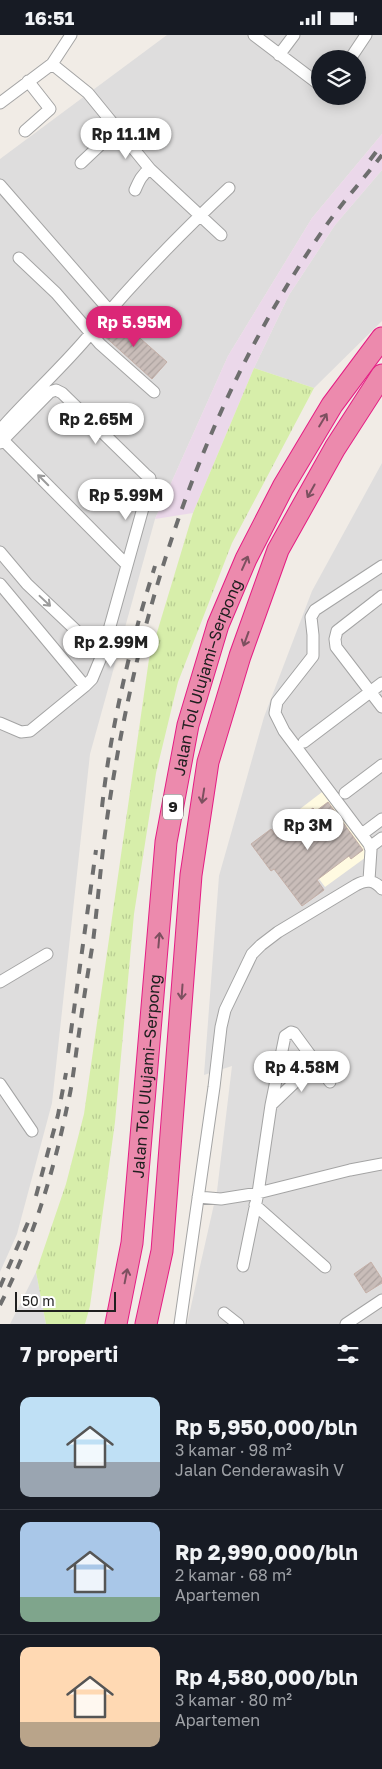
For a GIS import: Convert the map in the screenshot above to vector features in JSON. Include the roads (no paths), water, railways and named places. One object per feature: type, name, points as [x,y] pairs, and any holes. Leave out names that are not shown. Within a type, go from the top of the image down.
[{"type":"highway","name":"Jalan Tol Ulujami–Serpong","points":[[116,1324],[132,1243],[166,842],[188,725],[218,625],[246,559],[283,487],[332,405],[382,338]]},
{"type":"highway","name":"Jalan Tol Ulujami–Serpong","points":[[146,1324],[162,1251],[191,875],[208,762],[240,656],[278,550],[335,448],[382,375]]},
{"type":"street","points":[[0,103],[52,64],[71,35]]},
{"type":"street","points":[[254,35],[311,78]]},
{"type":"street","points":[[279,55],[294,35]]},
{"type":"street","points":[[356,50],[366,35]]},
{"type":"street","points":[[52,64],[88,93],[150,169],[220,235]]},
{"type":"street","points":[[25,131],[50,109],[28,81]]},
{"type":"street","points":[[82,163],[117,129]]},
{"type":"street","points":[[135,190],[139,180],[150,169]]},
{"type":"street","points":[[0,185],[109,310]]},
{"type":"street","points":[[1,438],[109,310],[199,216],[230,188]]},
{"type":"street","points":[[19,259],[56,293],[100,344],[154,392]]},
{"type":"street","points":[[0,723],[21,732],[30,731],[86,686],[92,679],[102,655],[150,491],[150,478],[62,393],[56,390],[50,392],[1,438]]},
{"type":"street","points":[[1,438],[127,565]]},
{"type":"street","points":[[0,552],[27,584],[102,655]]},
{"type":"street","points":[[369,881],[370,847],[284,731],[274,713],[278,702],[313,656],[311,617],[315,610],[382,566]]},
{"type":"street","points":[[0,584],[86,686]]},
{"type":"street","points":[[12,598],[27,584]]},
{"type":"street","points":[[382,596],[336,631],[335,639],[336,647],[382,707]]},
{"type":"street","points":[[304,742],[382,683]]},
{"type":"street","points":[[345,793],[382,765]]},
{"type":"street","points":[[362,834],[382,819]]},
{"type":"street","points":[[370,847],[382,838]]},
{"type":"street","points":[[180,1324],[221,1027],[225,1010],[252,954],[278,932],[364,881],[375,883],[382,889]]},
{"type":"street","points":[[0,982],[47,954]]},
{"type":"street","points":[[243,1266],[258,1193],[271,1105],[285,1036],[291,1032],[294,1033],[330,1082]]},
{"type":"street","points":[[271,1105],[316,1062]]},
{"type":"street","points":[[0,1084],[32,1131]]},
{"type":"street","points":[[198,1197],[221,1199],[258,1193],[382,1164]]},
{"type":"street","points":[[255,1205],[325,1267]]},
{"type":"street","points":[[346,1324],[382,1300]]},
{"type":"street","points":[[224,1313],[238,1324]]},
{"type":"railway","points":[[370,160],[382,144]]},
{"type":"railway","points":[[0,1305],[32,1233],[55,1158],[69,1098],[93,942],[105,834],[120,741],[136,664],[156,588],[180,514],[208,440],[241,369],[279,300],[328,223],[382,155]]},
{"type":"railway","points":[[102,807],[122,686],[155,566]]},
{"type":"railway","points":[[68,1053],[96,850]]},
{"type":"railway","points":[[36,1196],[58,1115],[66,1073]]},
{"type":"railway","points":[[0,1287],[29,1220]]}]
